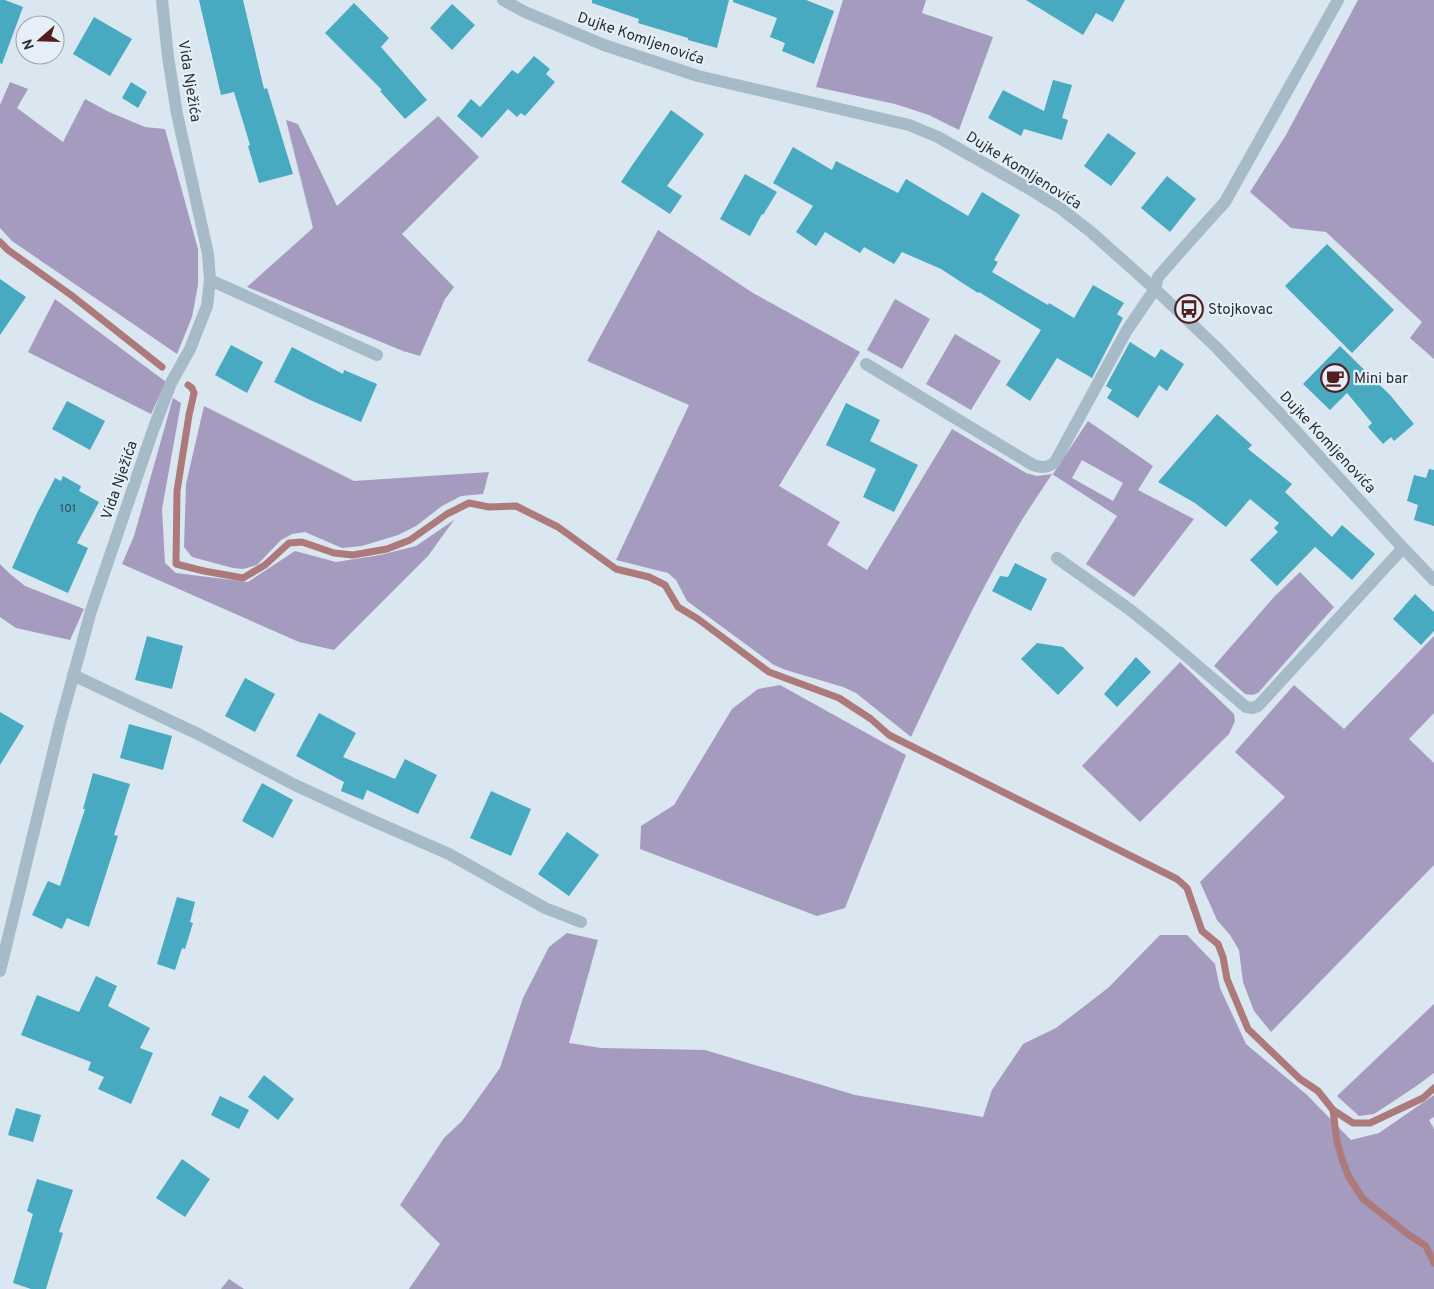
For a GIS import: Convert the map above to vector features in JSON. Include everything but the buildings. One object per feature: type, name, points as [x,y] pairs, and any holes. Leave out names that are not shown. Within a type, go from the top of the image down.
[{"type":"street","name":"Vida Nježića","points":[[0,971],[60,724],[91,611],[143,458],[172,383],[190,349],[207,306],[210,280],[208,254],[178,114],[168,57],[162,0]]},
{"type":"street","name":"Dujke Komljenovića","points":[[503,0],[525,12],[604,45],[698,76],[909,125],[938,137],[1060,208],[1091,232],[1155,289],[1217,348],[1434,580]]},
{"type":"street","points":[[866,364],[1033,465],[1041,468],[1055,462],[1127,330],[1155,289],[1158,277],[1225,202],[1338,0]]},
{"type":"street","points":[[210,280],[377,355]]},
{"type":"street","points":[[1057,558],[1164,636],[1246,708],[1252,708],[1258,706],[1403,548]]},
{"type":"street","points":[[73,675],[198,734],[295,785],[449,854],[545,908],[581,922]]},
{"type":"shaded area","points":[[843,0],[926,0],[922,13],[993,37],[959,130],[929,115],[895,104],[816,87]]},
{"type":"shaded area","points":[[1358,0],[1434,0],[1434,359],[1410,338],[1422,322],[1326,232],[1291,228],[1250,192],[1286,135]]},
{"type":"shaded area","points":[[10,82],[28,89],[17,108],[63,142],[85,99],[109,112],[145,127],[165,129],[198,249],[198,285],[192,317],[177,354],[12,241],[0,228],[0,105]]},
{"type":"shaded area","points":[[438,116],[479,157],[402,234],[454,287],[445,299],[420,356],[403,351],[247,287],[313,228],[286,120],[298,124],[337,206]]},
{"type":"shaded area","points":[[658,230],[753,293],[860,352],[779,486],[840,522],[827,545],[867,570],[952,429],[1026,473],[1037,476],[1052,474],[1018,527],[986,584],[911,737],[856,693],[774,665],[687,601],[676,580],[668,573],[616,560],[689,405],[587,361]]},
{"type":"shaded area","points":[[55,299],[166,382],[151,414],[28,352]]},
{"type":"shaded area","points":[[895,299],[930,319],[902,369],[867,350]]},
{"type":"shaded area","points":[[955,334],[1001,361],[971,410],[926,384]]},
{"type":"shaded area","points":[[173,398],[181,403],[162,509],[165,563],[176,573],[248,582],[295,551],[336,562],[380,555],[416,546],[454,520],[428,556],[334,650],[299,642],[122,564],[134,536]]},
{"type":"shaded area","points":[[204,406],[354,481],[489,472],[483,494],[461,496],[442,506],[416,526],[398,535],[362,546],[342,548],[305,532],[292,534],[281,540],[257,565],[243,569],[192,557],[184,547],[186,484]]},
{"type":"shaded area","points":[[1088,421],[1153,466],[1138,490],[1194,519],[1134,597],[1086,564],[1117,516],[1052,474]],"holes":[[[1082,460],[1123,483],[1113,501],[1072,478]]]},
{"type":"shaded area","points":[[0,564],[25,586],[84,609],[70,640],[16,628],[0,617]]},
{"type":"shaded area","points":[[1300,572],[1334,607],[1258,693],[1252,695],[1245,694],[1214,666],[1274,597]]},
{"type":"shaded area","points":[[1434,636],[1434,713],[1409,739],[1434,763],[1434,865],[1271,1032],[1254,1011],[1243,982],[1239,950],[1230,935],[1217,920],[1200,882],[1285,797],[1235,752],[1294,685],[1344,729]]},
{"type":"shaded area","points":[[1180,662],[1234,714],[1235,721],[1229,734],[1140,822],[1082,766]]},
{"type":"shaded area","points":[[780,685],[906,755],[845,908],[817,916],[640,849],[641,826],[674,805],[732,709],[758,689]]},
{"type":"shaded area","points":[[567,933],[598,940],[569,1043],[601,1048],[705,1050],[855,1095],[983,1117],[992,1090],[1023,1044],[1056,1028],[1108,988],[1160,935],[1187,935],[1215,964],[1220,988],[1246,1044],[1306,1094],[1351,1140],[1379,1133],[1434,1095],[1434,1117],[1429,1120],[1434,1129],[1434,1289],[409,1289],[440,1244],[400,1205],[444,1138],[462,1121],[500,1068],[523,998],[549,947]]},
{"type":"shaded area","points":[[1434,1004],[1434,1073],[1374,1114],[1359,1116],[1337,1096]]},
{"type":"shaded area","points":[[229,1279],[244,1289],[221,1289]]},
{"type":"waterway","points":[[0,242],[162,367]]},
{"type":"waterway","points":[[188,385],[194,393],[177,491],[176,564],[243,578],[265,565],[289,543],[302,542],[334,553],[353,555],[387,549],[410,540],[447,514],[469,503],[489,507],[516,506],[558,527],[616,569],[649,577],[665,585],[678,607],[698,619],[769,672],[839,698],[871,719],[889,735],[1177,879],[1187,888],[1202,931],[1218,944],[1223,957],[1227,979],[1248,1029],[1300,1079],[1318,1091],[1333,1110],[1337,1142],[1343,1162],[1349,1177],[1363,1199],[1426,1246],[1434,1263]]},
{"type":"waterway","points":[[1333,1110],[1353,1123],[1370,1123],[1423,1098],[1434,1088]]},
{"type":"place","name":"Stojkovac","points":[[1189,309]]},
{"type":"place","name":"Mini bar","points":[[1335,378]]}]
